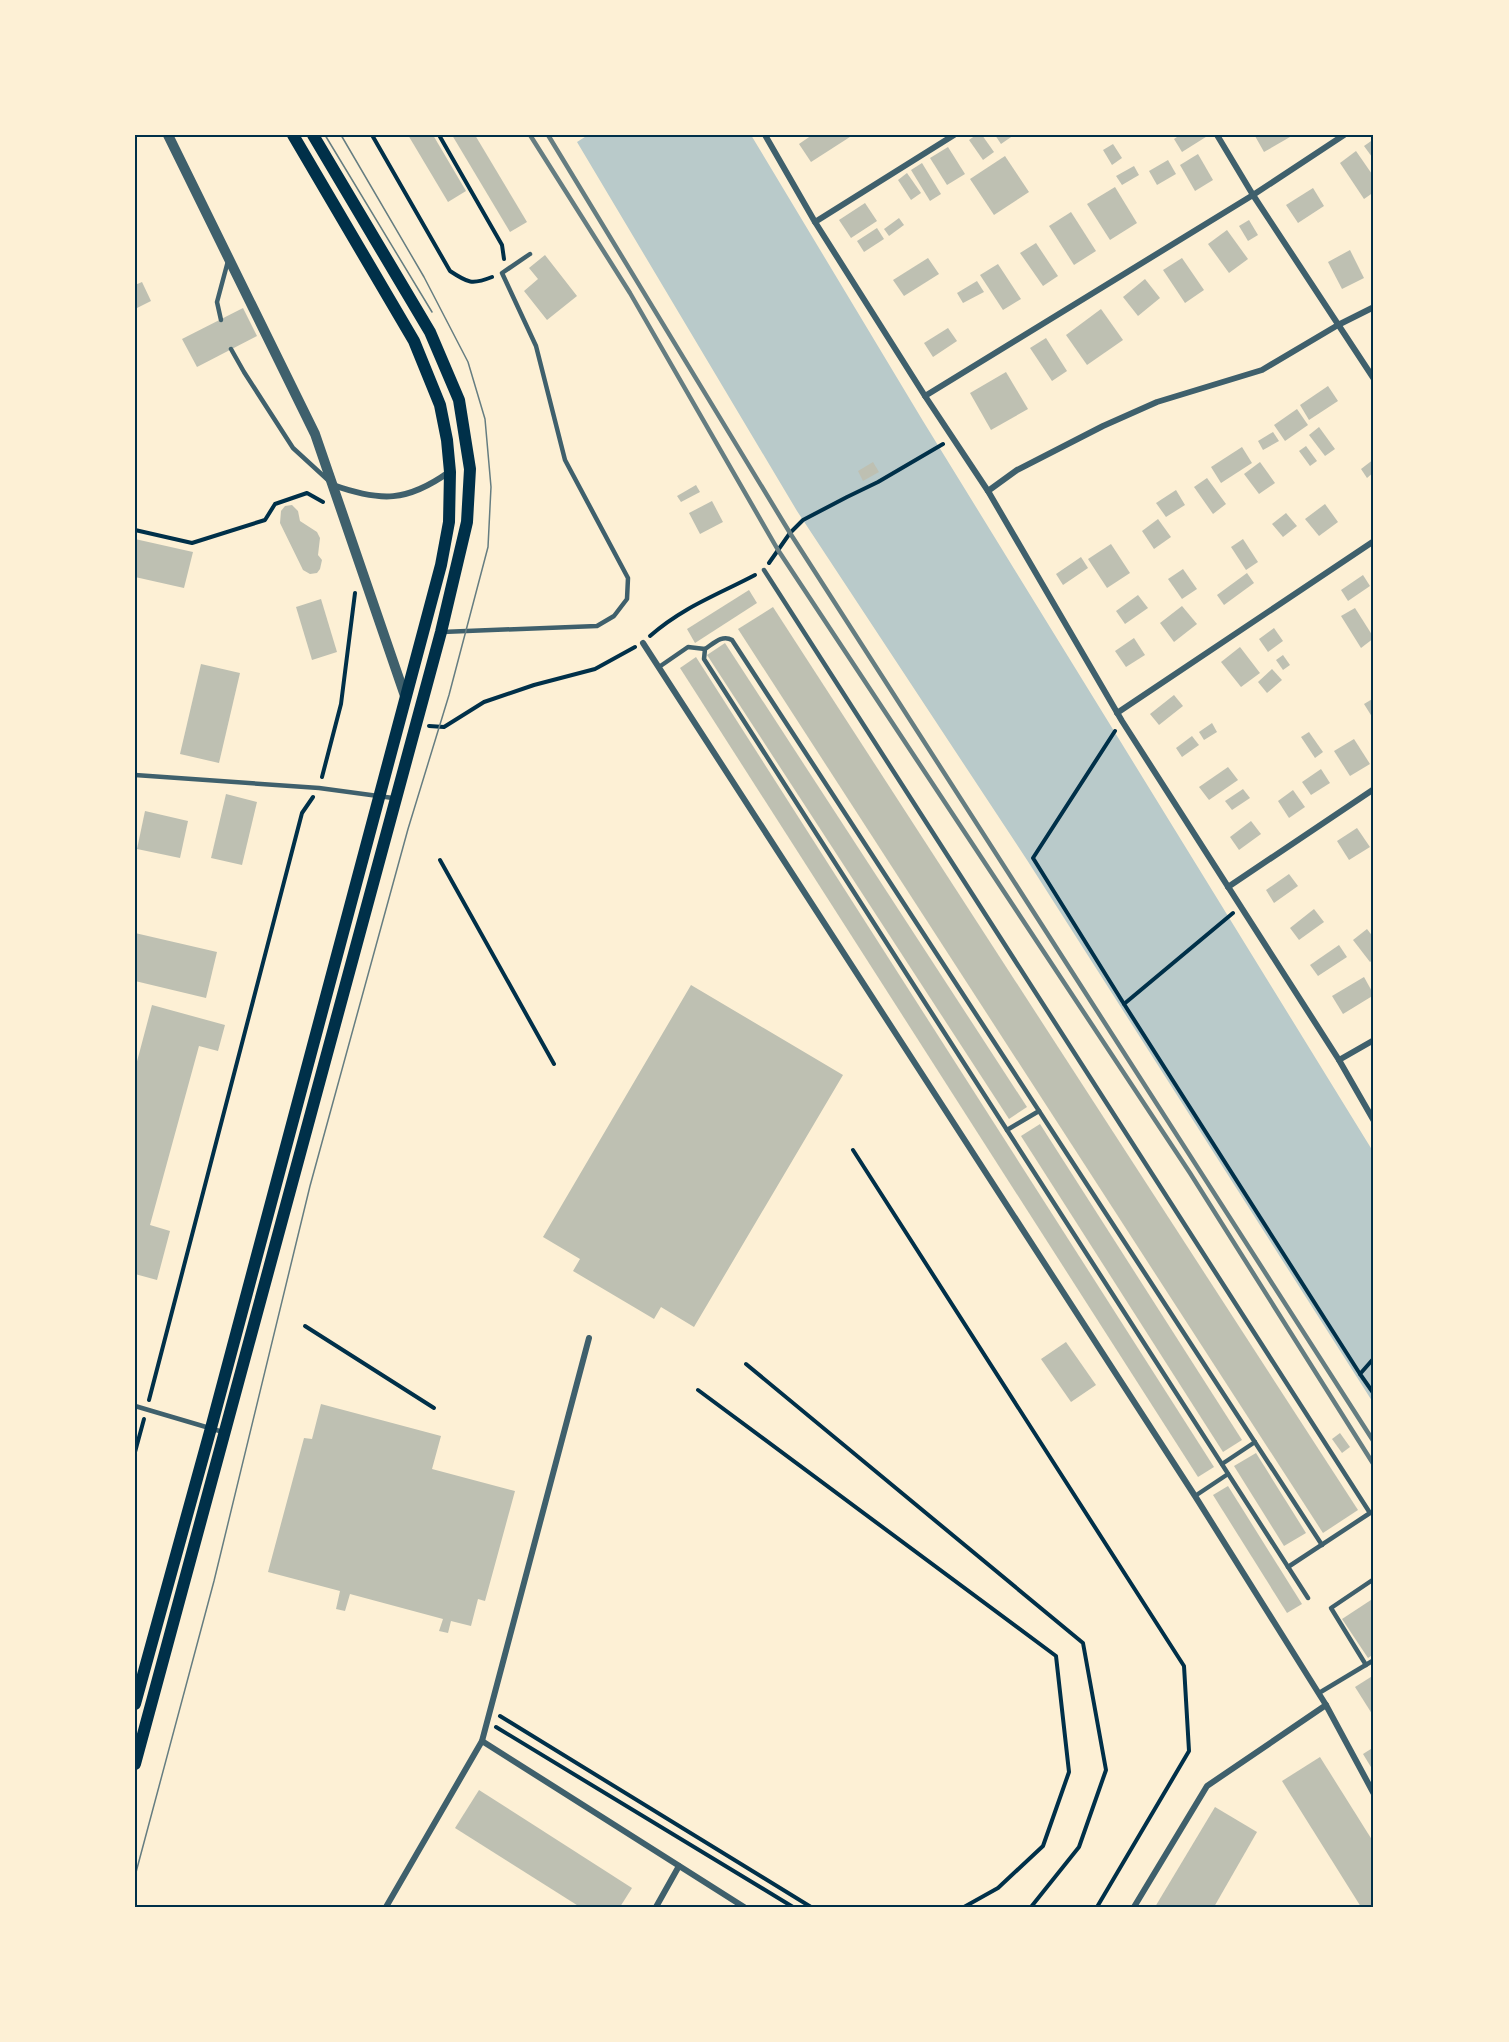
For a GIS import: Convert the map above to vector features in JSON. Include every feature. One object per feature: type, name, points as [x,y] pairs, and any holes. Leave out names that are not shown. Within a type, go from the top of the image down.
[{"type":"main road","points":[[135,1704],[211,1428],[379,795],[407,700],[441,565],[449,522],[450,472],[440,405],[414,341],[293,135]]},
{"type":"main road","points":[[135,1764],[139,1737],[226,1433],[396,798],[414,720],[441,632],[467,522],[470,469],[459,400],[430,332],[312,135]]},
{"type":"street","points":[[168,135],[315,434],[407,700]]},
{"type":"street","points":[[765,135],[815,222],[988,491],[1117,713],[1339,1060],[1374,1121]]},
{"type":"street","points":[[815,222],[954,135]]},
{"type":"street","points":[[1217,135],[1253,195],[1374,379]]},
{"type":"street","points":[[925,396],[1253,195],[1344,135]]},
{"type":"street","points":[[988,491],[1017,470],[1131,413],[1183,393],[1262,370],[1338,325],[1374,307]]},
{"type":"street","points":[[333,485],[359,494],[380,497],[408,494],[430,486],[450,472]]},
{"type":"street","points":[[1117,713],[1374,541]]},
{"type":"street","points":[[643,643],[1196,1496],[1326,1705],[1374,1794]]},
{"type":"street","points":[[1228,887],[1374,789]]},
{"type":"street","points":[[1339,1060],[1374,1040]]},
{"type":"street","points":[[386,1907],[482,1741],[589,1338]]},
{"type":"street","points":[[1134,1907],[1207,1786],[1326,1705]]},
{"type":"street","points":[[482,1741],[744,1907]]},
{"type":"street","points":[[656,1907],[679,1866]]},
{"type":"lane","points":[[441,632],[597,626],[614,616],[627,599],[628,578],[565,460],[536,346],[502,273],[530,254]]},
{"type":"lane","points":[[221,320],[217,303],[229,258]]},
{"type":"lane","points":[[231,349],[293,448],[333,485]]},
{"type":"lane","points":[[764,570],[1374,1519]]},
{"type":"lane","points":[[659,667],[688,647],[705,650],[722,638],[727,637],[732,640],[1322,1545]]},
{"type":"lane","points":[[705,650],[704,658],[1308,1598]]},
{"type":"lane","points":[[135,775],[319,788],[396,798]]},
{"type":"lane","points":[[1007,1130],[1039,1111]]},
{"type":"lane","points":[[135,1406],[226,1433]]},
{"type":"lane","points":[[1222,1464],[1255,1442]]},
{"type":"lane","points":[[1196,1496],[1228,1474]]},
{"type":"lane","points":[[1288,1567],[1371,1513]]},
{"type":"lane","points":[[1366,1665],[1331,1608],[1374,1579]]},
{"type":"lane","points":[[1318,1693],[1374,1660]]},
{"type":"path","points":[[372,135],[450,271],[466,281],[477,283],[502,273],[505,266],[502,245],[439,135]]},
{"type":"path","points":[[414,720],[444,727],[484,702],[534,685],[596,669],[643,643],[696,603],[764,570],[790,533],[803,520],[847,496],[878,483],[953,438]]},
{"type":"path","points":[[135,530],[192,543],[264,520],[275,504],[307,493],[322,500],[326,506]]},
{"type":"path","points":[[135,1452],[302,813],[319,788],[341,704],[355,586]]},
{"type":"path","points":[[1122,721],[1033,858],[1374,1395]]},
{"type":"path","points":[[440,860],[554,1064]]},
{"type":"path","points":[[1124,1004],[1241,906]]},
{"type":"path","points":[[853,1150],[1184,1666],[1189,1751],[1097,1907]]},
{"type":"path","points":[[305,1326],[434,1408]]},
{"type":"path","points":[[1360,1374],[1374,1359]]},
{"type":"path","points":[[746,1364],[1083,1643],[1106,1770],[1079,1847],[1030,1907]]},
{"type":"path","points":[[698,1390],[1056,1656],[1069,1772],[1044,1846],[998,1888],[964,1907]]},
{"type":"path","points":[[490,1710],[811,1907]]},
{"type":"path","points":[[487,1722],[793,1907]]},
{"type":"shaded area","points":[[588,135],[751,135],[923,421],[1374,1153],[1374,1404],[1027,860],[797,511],[577,142]]},
{"type":"building","points":[[408,135],[433,135],[466,191],[448,202]]},
{"type":"building","points":[[452,135],[475,135],[527,222],[510,232]]},
{"type":"building","points":[[812,135],[853,135],[811,162],[799,144]]},
{"type":"building","points":[[976,135],[982,135],[994,152],[983,160],[969,140]]},
{"type":"building","points":[[995,135],[1014,135],[1001,144]]},
{"type":"building","points":[[1180,135],[1209,135],[1182,152],[1174,139]]},
{"type":"building","points":[[1289,135],[1290,137],[1264,152],[1255,136]]},
{"type":"building","points":[[1374,139],[1374,156],[1372,157],[1364,146]]},
{"type":"building","points":[[1113,144],[1122,158],[1112,165],[1103,150]]},
{"type":"building","points":[[948,147],[965,174],[947,185],[930,158]]},
{"type":"building","points":[[1356,151],[1374,177],[1374,192],[1364,199],[1340,163]]},
{"type":"building","points":[[1198,154],[1213,180],[1195,191],[1180,165]]},
{"type":"building","points":[[1005,156],[1029,192],[994,215],[970,179]]},
{"type":"building","points":[[1168,160],[1176,174],[1157,185],[1149,171]]},
{"type":"building","points":[[922,163],[941,194],[930,201],[911,170]]},
{"type":"building","points":[[1134,166],[1139,175],[1122,185],[1116,176]]},
{"type":"building","points":[[907,173],[921,193],[911,200],[898,180]]},
{"type":"building","points":[[1115,187],[1137,223],[1110,240],[1087,204]]},
{"type":"building","points":[[1313,188],[1324,206],[1298,223],[1286,205]]},
{"type":"building","points":[[865,203],[877,221],[851,238],[839,220]]},
{"type":"building","points":[[1071,212],[1096,251],[1074,265],[1049,226]]},
{"type":"building","points":[[899,218],[904,225],[889,236],[884,229]]},
{"type":"building","points":[[1249,220],[1258,235],[1248,241],[1239,226]]},
{"type":"building","points":[[877,228],[884,239],[864,252],[857,241]]},
{"type":"building","points":[[1227,230],[1248,259],[1229,273],[1208,244]]},
{"type":"building","points":[[1036,243],[1058,276],[1043,286],[1020,253]]},
{"type":"building","points":[[1350,250],[1364,278],[1342,289],[1328,262]]},
{"type":"building","points":[[545,255],[577,296],[547,320],[524,291],[538,279],[529,268]]},
{"type":"building","points":[[928,258],[939,274],[904,296],[893,280]]},
{"type":"building","points":[[1182,258],[1204,290],[1185,303],[1163,270]]},
{"type":"building","points":[[998,264],[1021,299],[1003,310],[980,275]]},
{"type":"building","points":[[1145,279],[1160,298],[1138,316],[1123,297]]},
{"type":"building","points":[[977,281],[984,292],[963,303],[957,293]]},
{"type":"building","points":[[142,282],[151,301],[135,309],[135,285]]},
{"type":"building","points":[[243,308],[257,336],[197,367],[182,339]]},
{"type":"building","points":[[1101,309],[1123,340],[1087,365],[1066,335]]},
{"type":"building","points":[[948,328],[957,341],[933,357],[924,343]]},
{"type":"building","points":[[1046,338],[1067,371],[1052,381],[1030,348]]},
{"type":"building","points":[[1006,372],[1028,409],[991,430],[970,393]]},
{"type":"building","points":[[1328,386],[1338,401],[1309,420],[1300,405]]},
{"type":"building","points":[[1297,409],[1308,425],[1285,441],[1274,425]]},
{"type":"building","points":[[1319,427],[1335,449],[1325,456],[1309,435]]},
{"type":"building","points":[[1273,432],[1279,441],[1263,450],[1258,441]]},
{"type":"building","points":[[1306,446],[1317,461],[1310,466],[1299,451]]},
{"type":"building","points":[[1242,447],[1252,463],[1221,483],[1211,467]]},
{"type":"building","points":[[1374,459],[1374,472],[1367,478],[1361,469]]},
{"type":"building","points":[[873,462],[879,472],[863,481],[858,471]]},
{"type":"building","points":[[1260,462],[1275,483],[1259,494],[1244,474]]},
{"type":"building","points":[[1207,478],[1226,504],[1213,514],[1194,487]]},
{"type":"building","points":[[696,485],[700,492],[681,502],[677,496]]},
{"type":"building","points":[[1176,490],[1185,505],[1166,517],[1156,503]]},
{"type":"building","points":[[712,501],[723,522],[700,534],[689,513]]},
{"type":"building","points":[[1325,504],[1338,522],[1319,536],[1305,519]]},
{"type":"building","points":[[292,505],[298,511],[300,521],[317,532],[320,538],[318,555],[322,560],[317,573],[310,574],[303,570],[280,523],[281,511],[285,506]]},
{"type":"building","points":[[1286,513],[1297,526],[1283,537],[1272,524]]},
{"type":"building","points":[[1158,519],[1171,537],[1154,549],[1142,531]]},
{"type":"building","points":[[135,539],[193,552],[184,588],[135,577]]},
{"type":"building","points":[[1243,539],[1258,562],[1246,570],[1231,547]]},
{"type":"building","points":[[1111,544],[1130,573],[1107,588],[1088,559]]},
{"type":"building","points":[[1081,557],[1088,568],[1063,585],[1056,574]]},
{"type":"building","points":[[1183,569],[1197,589],[1182,599],[1168,579]]},
{"type":"building","points":[[1247,573],[1254,583],[1224,605],[1217,595]]},
{"type":"building","points":[[1363,575],[1370,586],[1348,601],[1341,590]]},
{"type":"building","points":[[749,590],[757,603],[695,643],[687,629]]},
{"type":"building","points":[[1138,595],[1148,608],[1125,624],[1116,611]]},
{"type":"building","points":[[321,599],[337,652],[312,660],[296,607]]},
{"type":"building","points":[[1182,606],[1197,624],[1174,642],[1160,623]]},
{"type":"building","points":[[773,607],[1358,1510],[1323,1533],[738,629]]},
{"type":"building","points":[[1355,608],[1374,638],[1361,648],[1341,616]]},
{"type":"building","points":[[1274,628],[1283,641],[1268,652],[1259,639]]},
{"type":"building","points":[[1134,638],[1145,655],[1126,667],[1115,651]]},
{"type":"building","points":[[725,643],[1027,1107],[1009,1119],[707,655]]},
{"type":"building","points":[[1240,647],[1260,673],[1241,687],[1221,662]]},
{"type":"building","points":[[1283,655],[1290,665],[1283,670],[1276,660]]},
{"type":"building","points":[[696,657],[1214,1467],[1198,1477],[680,668]]},
{"type":"building","points":[[201,664],[240,673],[219,763],[180,754]]},
{"type":"building","points":[[1272,669],[1282,680],[1267,693],[1258,682]]},
{"type":"building","points":[[1174,695],[1183,706],[1159,725],[1150,714]]},
{"type":"building","points":[[1374,698],[1374,720],[1364,704]]},
{"type":"building","points":[[1212,723],[1217,732],[1204,740],[1199,732]]},
{"type":"building","points":[[1309,732],[1323,752],[1315,758],[1301,737]]},
{"type":"building","points":[[1192,736],[1199,745],[1182,757],[1176,748]]},
{"type":"building","points":[[1354,739],[1370,764],[1350,776],[1334,751]]},
{"type":"building","points":[[1228,767],[1238,780],[1209,800],[1199,787]]},
{"type":"building","points":[[1321,769],[1330,783],[1311,795],[1302,782]]},
{"type":"building","points":[[1243,789],[1250,798],[1232,810],[1225,801]]},
{"type":"building","points":[[1293,790],[1305,807],[1289,818],[1278,801]]},
{"type":"building","points":[[226,794],[257,802],[242,865],[211,858]]},
{"type":"building","points":[[145,811],[188,821],[180,858],[137,849]]},
{"type":"building","points":[[1251,821],[1261,834],[1239,850],[1230,837]]},
{"type":"building","points":[[1357,828],[1370,847],[1349,860],[1337,841]]},
{"type":"building","points":[[1289,874],[1298,886],[1274,903],[1266,890]]},
{"type":"building","points":[[1314,909],[1324,922],[1299,940],[1290,928]]},
{"type":"building","points":[[1367,929],[1374,938],[1374,959],[1370,962],[1353,940]]},
{"type":"building","points":[[135,933],[217,952],[206,998],[135,981]]},
{"type":"building","points":[[1339,945],[1347,957],[1318,976],[1310,965]]},
{"type":"building","points":[[1364,977],[1374,995],[1343,1014],[1332,996]]},
{"type":"building","points":[[691,985],[843,1075],[694,1327],[661,1307],[654,1319],[573,1271],[580,1259],[543,1237]]},
{"type":"building","points":[[152,1005],[225,1025],[218,1051],[199,1046],[150,1225],[170,1231],[157,1280],[135,1274],[135,1069]]},
{"type":"building","points":[[1040,1124],[1242,1440],[1223,1452],[1021,1136]]},
{"type":"building","points":[[1066,1342],[1096,1385],[1071,1402],[1041,1359]]},
{"type":"building","points":[[321,1404],[441,1436],[432,1469],[515,1491],[485,1601],[478,1599],[471,1626],[451,1621],[448,1633],[439,1631],[443,1619],[350,1594],[345,1611],[336,1609],[340,1591],[268,1572],[304,1438],[312,1439]]},
{"type":"building","points":[[1340,1433],[1350,1447],[1342,1453],[1332,1439]]},
{"type":"building","points":[[1256,1453],[1306,1533],[1284,1546],[1234,1466]]},
{"type":"building","points":[[1228,1486],[1302,1604],[1287,1613],[1213,1495]]},
{"type":"building","points":[[1374,1598],[1374,1654],[1368,1658],[1342,1619]]},
{"type":"building","points":[[1374,1675],[1374,1717],[1355,1687]]},
{"type":"building","points":[[1374,1747],[1374,1772],[1363,1754]]},
{"type":"building","points":[[1320,1757],[1374,1843],[1374,1907],[1361,1907],[1282,1781]]},
{"type":"building","points":[[479,1790],[632,1888],[620,1907],[580,1907],[455,1828]]},
{"type":"building","points":[[1215,1807],[1257,1832],[1214,1907],[1155,1907]]},
{"type":"tram line","points":[[325,135],[432,312]]},
{"type":"tram line","points":[[135,1876],[214,1581],[310,1186],[408,829],[449,695],[488,547],[491,487],[485,419],[468,362],[424,277],[341,135]]},
{"type":"railway","points":[[530,135],[630,293],[778,550],[1190,1173],[1374,1465]]},
{"type":"railway","points":[[548,135],[790,533],[1374,1442]]}]
